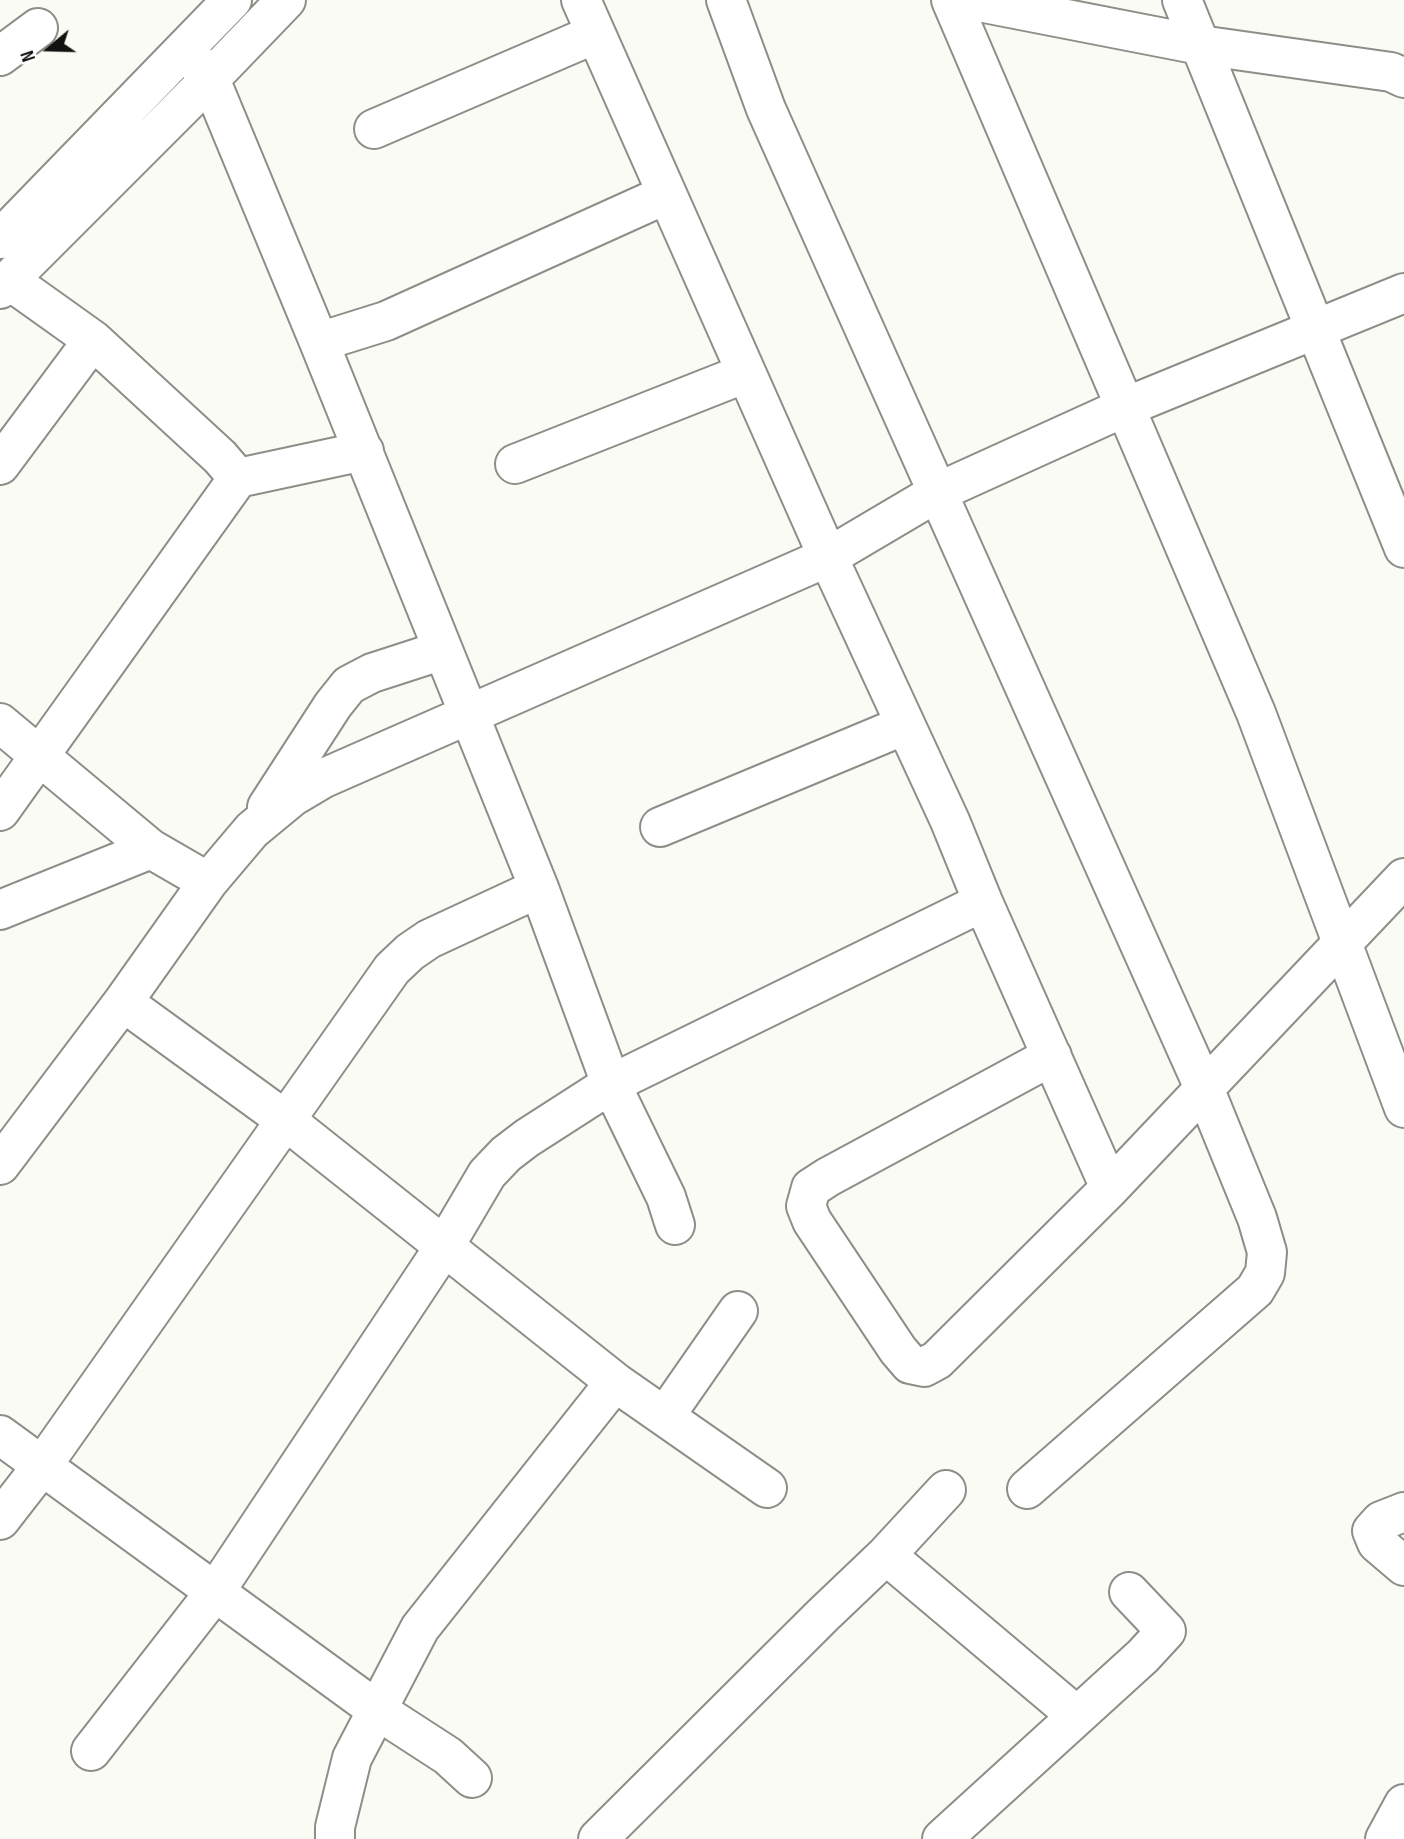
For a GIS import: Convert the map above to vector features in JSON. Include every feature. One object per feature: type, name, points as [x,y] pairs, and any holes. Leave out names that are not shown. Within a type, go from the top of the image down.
[{"type":"street","points":[[0,239],[232,0]]},
{"type":"street","points":[[238,478],[220,457],[93,340],[5,285],[286,0]]},
{"type":"street","points":[[581,0],[828,557],[950,821],[983,902],[1110,1188]]},
{"type":"street","points":[[726,0],[766,109],[1204,1088],[1267,1252],[1265,1273],[1255,1290],[1027,1489]]},
{"type":"street","points":[[951,0],[1256,713],[1404,1108]]},
{"type":"street","points":[[968,0],[1200,46],[1400,72]]},
{"type":"street","points":[[1182,0],[1404,548]]},
{"type":"street","points":[[0,55],[38,28]]},
{"type":"street","points":[[374,129],[595,34]]},
{"type":"street","points":[[186,50],[211,79],[364,451],[538,888],[611,1084],[667,1197],[675,1225]]},
{"type":"street","points":[[319,341],[386,321],[667,194]]},
{"type":"street","points":[[252,830],[292,797],[324,778],[828,557],[938,492],[1124,408],[1404,293]]},
{"type":"street","points":[[0,465],[93,340]]},
{"type":"street","points":[[515,464],[746,373]]},
{"type":"street","points":[[0,811],[238,478],[364,451]]},
{"type":"street","points":[[0,1165],[123,1002],[208,882],[252,830],[333,705],[349,685],[372,673],[443,650]]},
{"type":"street","points":[[0,723],[151,849],[208,882]]},
{"type":"street","points":[[660,827],[905,725]]},
{"type":"street","points":[[0,909],[151,849]]},
{"type":"street","points":[[1052,1056],[811,1188],[806,1206],[812,1221],[910,1364],[925,1367],[937,1360],[1110,1188],[1404,878]]},
{"type":"street","points":[[0,1520],[42,1466],[284,1119],[393,969],[410,952],[429,939],[538,888]]},
{"type":"street","points":[[91,1751],[215,1592],[444,1247],[487,1174],[506,1154],[611,1084],[983,902]]},
{"type":"street","points":[[123,1002],[284,1119],[615,1382],[767,1488]]},
{"type":"street","points":[[665,1416],[738,1311]]},
{"type":"street","points":[[335,1839],[335,1826],[352,1758],[420,1628],[615,1382]]},
{"type":"street","points":[[0,1435],[377,1710],[447,1756],[472,1778]]},
{"type":"street","points":[[598,1839],[886,1555],[946,1490]]},
{"type":"street","points":[[1404,1512],[1381,1521],[1372,1531],[1377,1543],[1404,1566]]},
{"type":"street","points":[[886,1555],[1077,1716]]},
{"type":"street","points":[[942,1839],[1143,1656],[1166,1631],[1129,1592]]},
{"type":"street","points":[[1385,1839],[1404,1804]]}]
